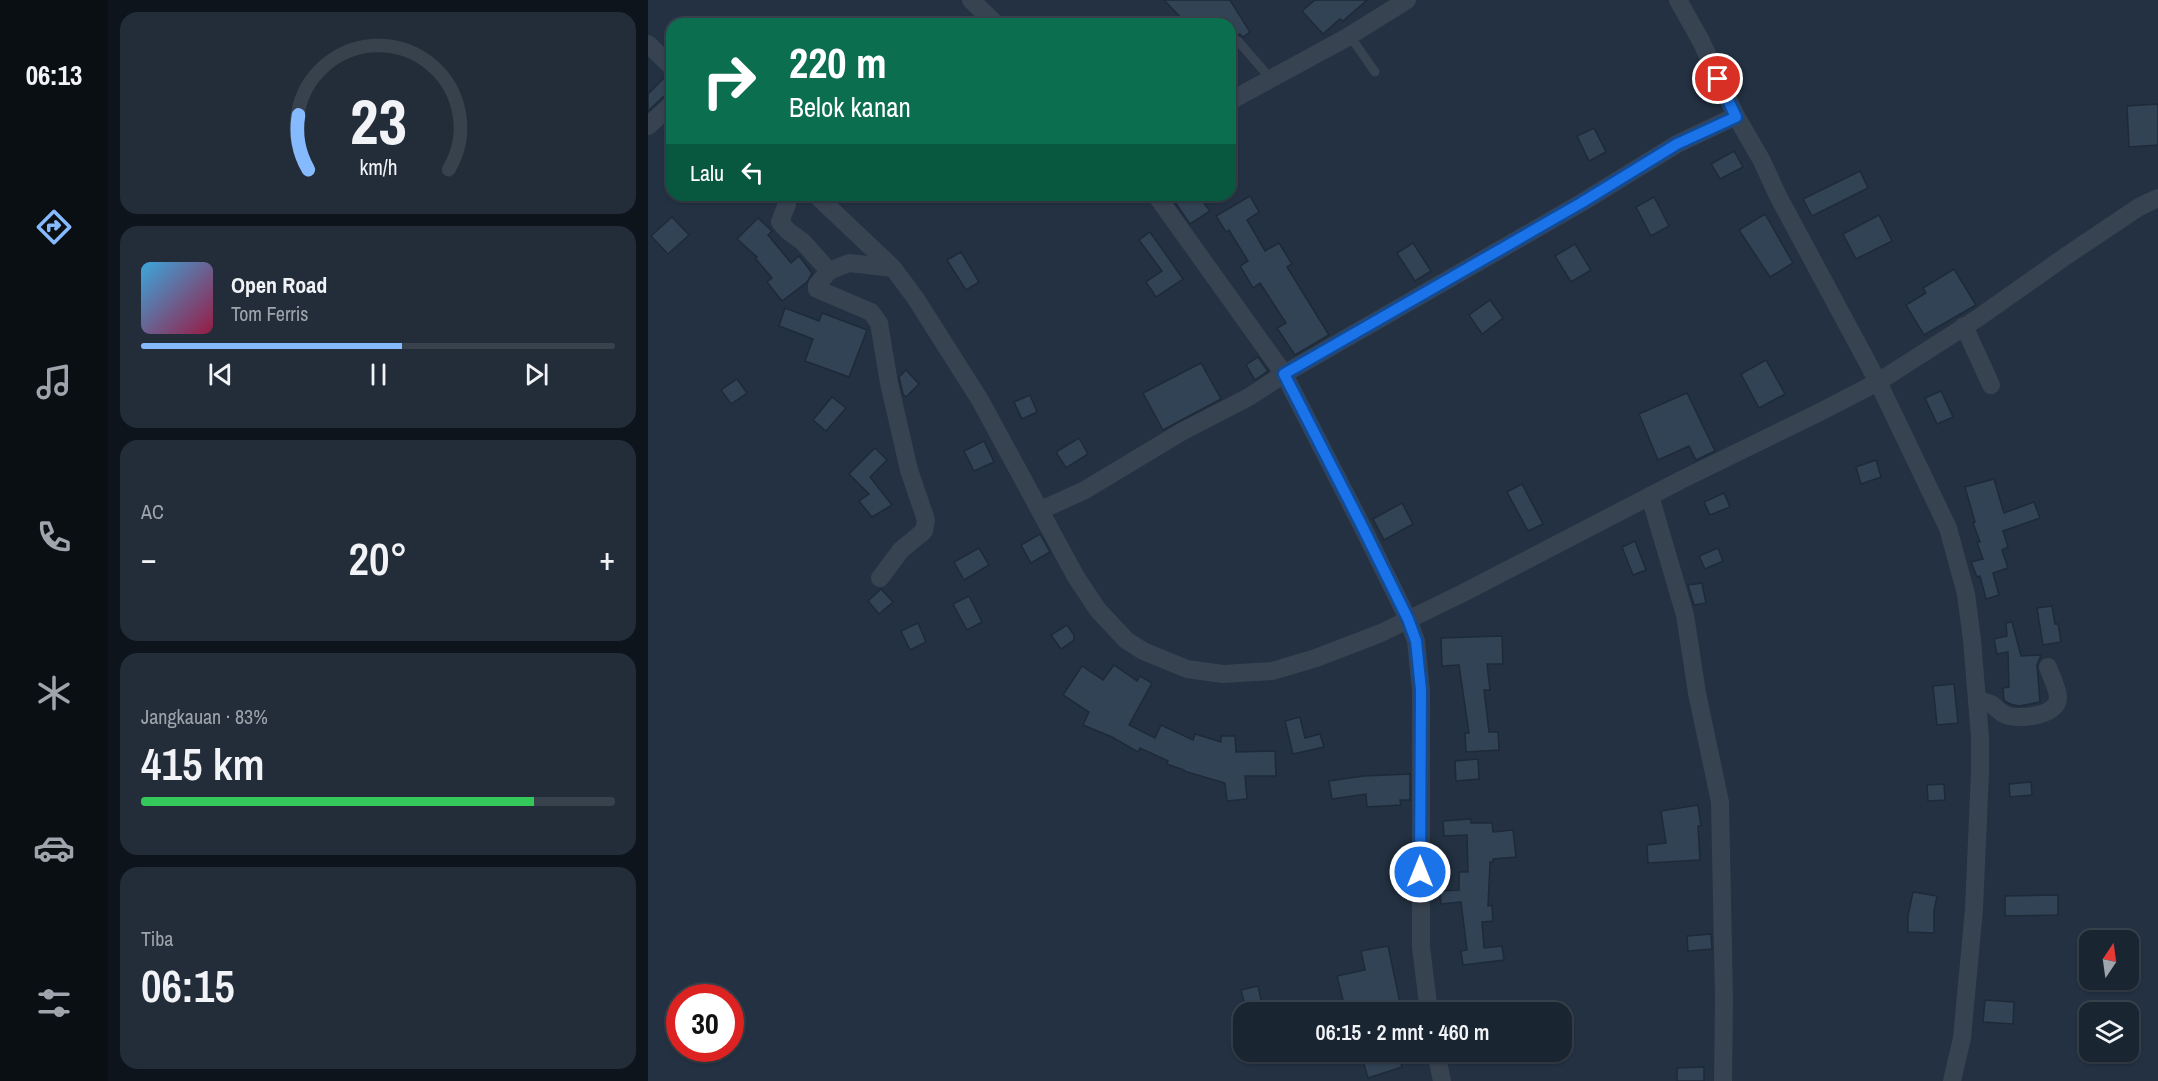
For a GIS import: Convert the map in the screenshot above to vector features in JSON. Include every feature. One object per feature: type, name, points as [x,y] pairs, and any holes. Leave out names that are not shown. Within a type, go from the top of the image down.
[{"type":"street","points":[[971,0],[990,18]]},
{"type":"street","points":[[1236,98],[1350,36],[1407,0]]},
{"type":"street","points":[[1678,0],[1701,41],[1736,117],[1762,161],[1778,196],[1878,382],[1948,528],[1953,546],[1970,617],[1980,772],[1974,909],[1962,1038],[1952,1081]]},
{"type":"street","points":[[648,44],[666,61]]},
{"type":"street","points":[[648,126],[666,110]]},
{"type":"street","points":[[1041,510],[1085,490],[1183,431],[1249,397],[1284,374],[1581,203],[1677,144],[1736,117]]},
{"type":"street","points":[[822,201],[893,268],[916,299],[980,400],[1076,577],[1098,610],[1126,640],[1143,651],[1187,669],[1223,674],[1272,671],[1381,633],[1878,382],[2139,207],[2158,198]]},
{"type":"street","points":[[787,201],[780,222],[803,242],[829,271]]},
{"type":"street","points":[[1160,201],[1284,374],[1408,619],[1416,641],[1421,690],[1421,947],[1428,1002]]},
{"type":"street","points":[[880,578],[901,550],[924,531],[926,520],[909,470],[889,383],[879,323],[871,312],[817,289],[817,285],[829,271],[849,263],[893,268]]},
{"type":"street","points":[[1964,326],[1991,385]]},
{"type":"street","points":[[1650,496],[1685,615],[1697,693],[1720,802],[1724,1081]]},
{"type":"street","points":[[1977,700],[1991,704],[2010,716],[2025,717],[2042,714],[2056,706],[2058,702],[2057,691],[2048,667]]},
{"type":"street","points":[[1438,1062],[1442,1081]]},
{"type":"lane","points":[[1350,36],[1375,72]]},
{"type":"lane","points":[[1238,41],[1271,79]]},
{"type":"building","points":[[1164,0],[1230,0],[1250,32],[1243,37],[1240,34],[1236,35],[1236,18],[1181,18]]},
{"type":"building","points":[[1315,0],[1367,0],[1343,21],[1340,19],[1323,34],[1302,11]]},
{"type":"building","points":[[666,76],[666,95],[648,111],[648,94]]},
{"type":"building","points":[[2158,104],[2158,145],[2129,147],[2127,106]]},
{"type":"building","points":[[1594,128],[1606,152],[1589,161],[1577,136]]},
{"type":"building","points":[[1734,151],[1743,167],[1720,179],[1711,164]]},
{"type":"building","points":[[1860,171],[1868,188],[1812,216],[1803,199]]},
{"type":"building","points":[[1250,196],[1259,212],[1247,220],[1265,251],[1279,243],[1292,264],[1287,267],[1329,335],[1295,355],[1277,328],[1286,323],[1260,283],[1253,288],[1240,266],[1248,261],[1229,230],[1226,232],[1216,216]]},
{"type":"building","points":[[1654,197],[1669,226],[1651,236],[1636,207]]},
{"type":"building","points":[[1174,201],[1202,201],[1210,211],[1190,224]]},
{"type":"building","points":[[1765,214],[1793,263],[1770,277],[1739,230]]},
{"type":"building","points":[[1879,215],[1892,241],[1856,259],[1843,234]]},
{"type":"building","points":[[672,217],[689,235],[668,254],[651,236]]},
{"type":"building","points":[[758,218],[772,231],[768,235],[791,263],[799,256],[812,273],[807,282],[782,301],[767,282],[772,278],[755,258],[757,257],[737,239]]},
{"type":"building","points":[[1150,232],[1183,279],[1156,297],[1146,282],[1162,271],[1139,240]]},
{"type":"building","points":[[1413,243],[1431,271],[1415,281],[1397,253]]},
{"type":"building","points":[[1575,244],[1591,270],[1571,282],[1555,256]]},
{"type":"building","points":[[961,252],[979,282],[966,290],[947,260]]},
{"type":"building","points":[[1954,269],[1976,305],[1924,335],[1906,305],[1926,293],[1923,288]]},
{"type":"building","points":[[1490,300],[1503,318],[1482,334],[1469,315]]},
{"type":"building","points":[[785,308],[819,321],[822,313],[867,330],[849,377],[805,361],[813,339],[779,326]]},
{"type":"building","points":[[1258,357],[1268,371],[1255,380],[1246,365]]},
{"type":"building","points":[[1766,360],[1785,394],[1759,408],[1741,374]]},
{"type":"building","points":[[1201,363],[1221,399],[1163,430],[1143,393]]},
{"type":"building","points":[[906,370],[919,384],[906,397],[903,394],[899,377]]},
{"type":"building","points":[[737,379],[747,393],[731,404],[721,390]]},
{"type":"building","points":[[1941,391],[1953,417],[1937,424],[1925,398]]},
{"type":"building","points":[[1687,393],[1715,451],[1696,460],[1689,446],[1658,460],[1639,414]]},
{"type":"building","points":[[1030,395],[1037,412],[1022,419],[1014,402]]},
{"type":"building","points":[[832,397],[846,408],[826,431],[813,420]]},
{"type":"building","points":[[1079,438],[1088,454],[1066,468],[1056,452]]},
{"type":"building","points":[[984,441],[994,462],[974,471],[964,451]]},
{"type":"building","points":[[875,448],[887,460],[870,477],[892,505],[872,517],[859,501],[869,494],[849,474]]},
{"type":"building","points":[[1876,460],[1881,477],[1861,484],[1856,467]]},
{"type":"building","points":[[1994,479],[2004,513],[2034,502],[2040,518],[2003,531],[2008,547],[2002,550],[2008,568],[1993,573],[1999,595],[1986,599],[1980,576],[1977,577],[1971,562],[1983,559],[1965,487]]},
{"type":"building","points":[[1522,484],[1543,524],[1528,531],[1507,492]]},
{"type":"building","points":[[1724,493],[1730,507],[1710,515],[1704,502]]},
{"type":"building","points":[[1402,503],[1413,524],[1384,540],[1373,519]]},
{"type":"building","points":[[1040,534],[1050,552],[1031,563],[1021,545]]},
{"type":"building","points":[[1635,541],[1646,570],[1633,575],[1622,547]]},
{"type":"building","points":[[979,548],[989,565],[964,580],[954,562]]},
{"type":"building","points":[[1718,548],[1723,561],[1705,569],[1699,556]]},
{"type":"building","points":[[1702,583],[1706,603],[1694,605],[1688,585]]},
{"type":"building","points":[[881,589],[893,602],[879,614],[868,601]]},
{"type":"building","points":[[969,596],[982,622],[967,630],[953,604]]},
{"type":"building","points":[[2052,606],[2061,642],[2043,645],[2037,608]]},
{"type":"building","points":[[2012,622],[2021,656],[2041,655],[2037,665],[2040,702],[2019,706],[2004,700],[2003,688],[2009,687],[2008,652],[1997,654],[1994,639],[2007,636],[2006,623]]},
{"type":"building","points":[[918,623],[926,642],[910,650],[901,631]]},
{"type":"building","points":[[1067,625],[1074,635],[1074,640],[1061,649],[1051,635]]},
{"type":"building","points":[[1502,636],[1503,664],[1487,664],[1490,690],[1484,690],[1489,732],[1498,732],[1499,750],[1466,752],[1465,733],[1469,733],[1459,665],[1442,666],[1441,638]]},
{"type":"building","points":[[1114,665],[1137,681],[1140,676],[1152,683],[1129,725],[1155,738],[1161,725],[1193,740],[1195,734],[1221,742],[1221,736],[1235,736],[1236,752],[1275,751],[1276,776],[1245,776],[1247,799],[1227,801],[1225,783],[1184,771],[1140,748],[1138,752],[1112,737],[1083,725],[1089,712],[1063,695],[1082,666],[1103,680]]},
{"type":"building","points":[[1954,684],[1958,723],[1937,725],[1933,686]]},
{"type":"building","points":[[1300,717],[1305,738],[1320,734],[1324,747],[1293,754],[1285,721]]},
{"type":"building","points":[[1478,759],[1479,779],[1456,781],[1455,761]]},
{"type":"building","points":[[1410,774],[1410,800],[1400,800],[1401,805],[1367,807],[1366,794],[1332,799],[1329,781],[1364,776]]},
{"type":"building","points":[[2031,782],[2032,795],[2010,797],[2009,784]]},
{"type":"building","points":[[1944,784],[1945,800],[1928,801],[1927,785]]},
{"type":"building","points":[[1698,805],[1701,826],[1698,826],[1700,860],[1648,863],[1647,845],[1666,843],[1661,811]]},
{"type":"building","points":[[1471,819],[1471,823],[1492,823],[1493,832],[1513,830],[1516,857],[1493,859],[1493,862],[1490,862],[1488,906],[1492,905],[1493,921],[1482,922],[1484,948],[1502,946],[1504,960],[1463,965],[1461,951],[1467,950],[1461,902],[1441,904],[1440,891],[1459,890],[1459,872],[1468,872],[1467,835],[1444,836],[1443,821]]},
{"type":"building","points":[[1913,892],[1937,896],[1934,933],[1908,932],[1908,916]]},
{"type":"building","points":[[2058,895],[2058,915],[2005,916],[2005,896]]},
{"type":"building","points":[[1711,934],[1712,949],[1688,951],[1687,936]]},
{"type":"building","points":[[1388,946],[1400,1002],[1344,1002],[1337,976],[1365,970],[1361,951]]},
{"type":"building","points":[[1258,986],[1261,1002],[1244,1002],[1241,990]]},
{"type":"building","points":[[1985,1000],[2014,1002],[2013,1024],[1983,1022]]},
{"type":"building","points":[[1363,1062],[1400,1062],[1402,1067],[1368,1078]]},
{"type":"building","points":[[1704,1067],[1704,1081],[1677,1081],[1677,1068]]},
{"type":"route","points":[[1420,872],[1421,690],[1416,641],[1408,619],[1284,374],[1581,203],[1677,144],[1736,117],[1718,79]]}]
